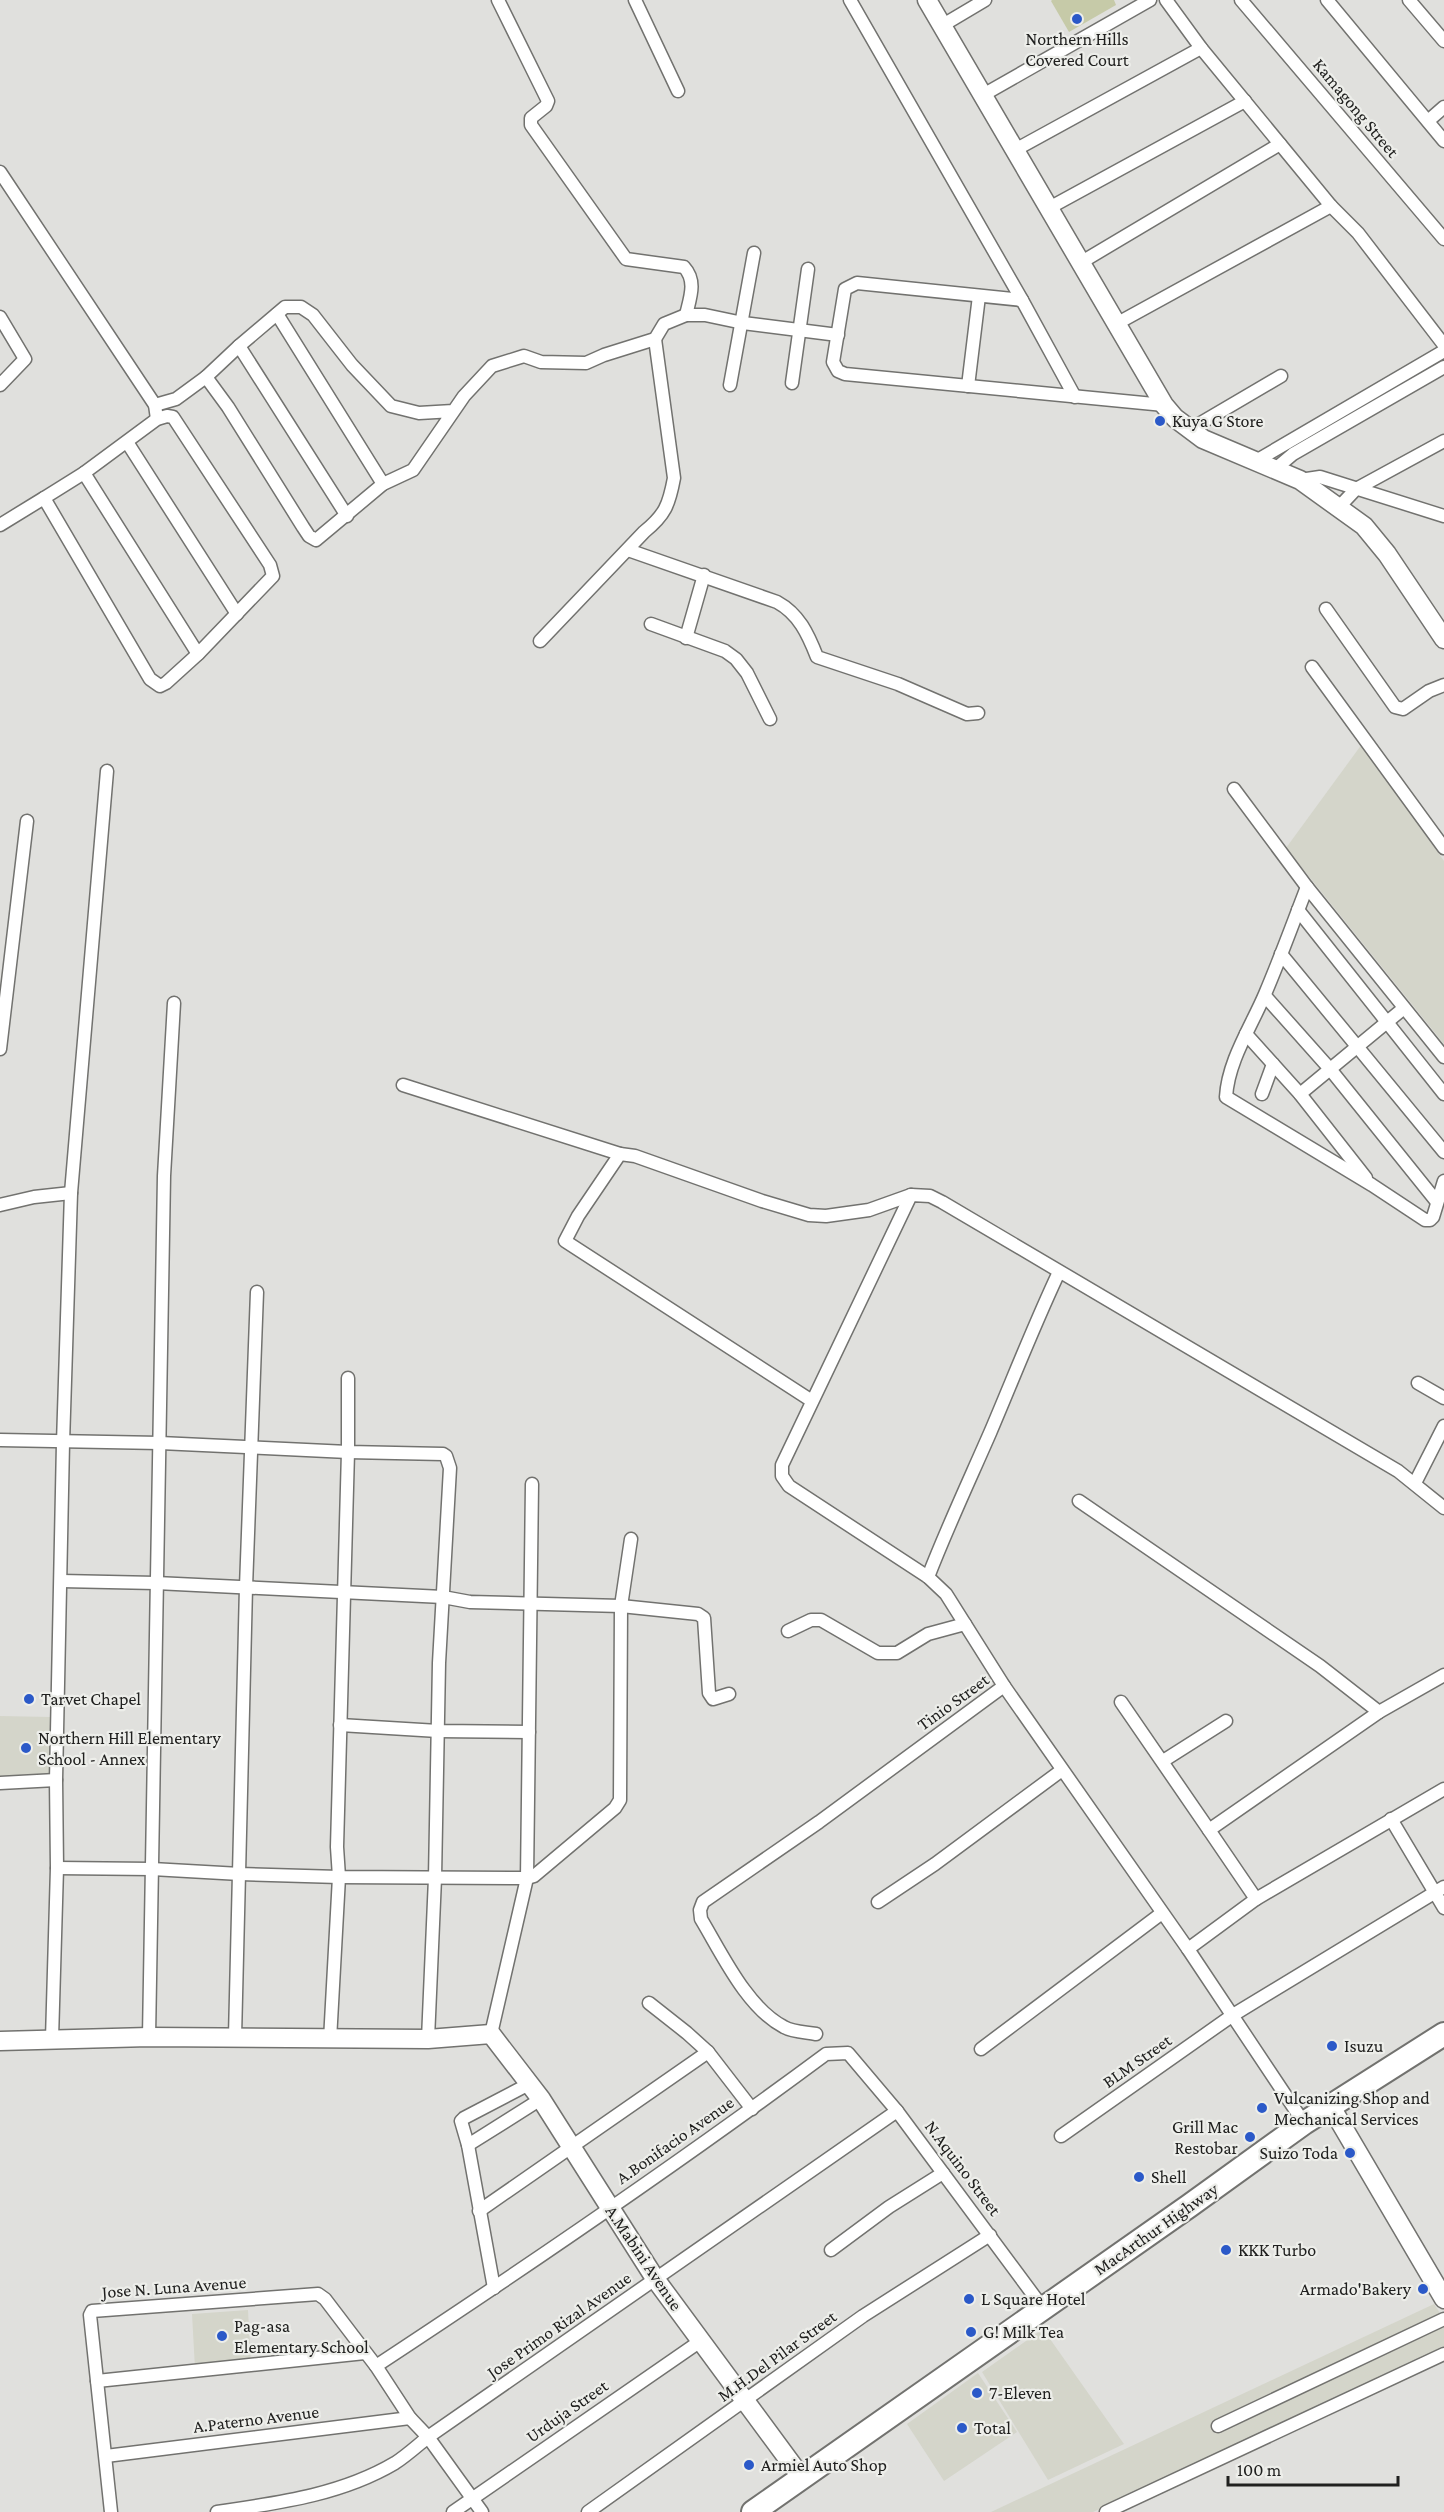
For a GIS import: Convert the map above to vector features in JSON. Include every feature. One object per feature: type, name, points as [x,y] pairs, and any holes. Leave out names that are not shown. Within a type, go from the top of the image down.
[{"type":"highway","name":"MacArthur Highway","points":[[753,2512],[1330,2105],[1444,2034]]},
{"type":"street","points":[[498,0],[548,101],[546,106],[531,118],[531,125],[626,259],[684,267],[690,274],[693,282],[686,315]]},
{"type":"street","points":[[635,0],[678,91]]},
{"type":"street","points":[[850,0],[1075,397]]},
{"type":"street","points":[[927,0],[1164,405],[1189,430],[1215,445],[1300,480],[1364,526],[1444,639]]},
{"type":"street","points":[[943,25],[985,0]]},
{"type":"street","points":[[983,95],[1150,0]]},
{"type":"street","points":[[1166,0],[1201,48],[1331,206],[1358,233],[1444,345]]},
{"type":"street","name":"Kamagong Street","points":[[1241,0],[1444,239]]},
{"type":"street","points":[[1327,0],[1444,141]]},
{"type":"street","points":[[1409,0],[1444,40]]},
{"type":"street","points":[[1015,150],[1201,48]]},
{"type":"street","points":[[1049,208],[1245,101]]},
{"type":"street","points":[[1428,121],[1444,107]]},
{"type":"street","points":[[1080,263],[1280,144]]},
{"type":"street","points":[[0,172],[155,405],[157,419]]},
{"type":"street","points":[[1116,324],[1331,206]]},
{"type":"street","points":[[730,385],[754,253]]},
{"type":"street","points":[[792,382],[802,329],[808,269]]},
{"type":"street","points":[[1022,300],[857,283],[845,289],[833,363],[838,371],[845,374],[1164,405]]},
{"type":"street","points":[[968,386],[979,296]]},
{"type":"street","points":[[155,405],[176,399],[206,377],[285,307],[293,306],[301,307],[313,315],[352,365],[391,405],[419,413],[453,411]]},
{"type":"street","points":[[277,314],[383,484]]},
{"type":"street","points":[[540,641],[661,518],[670,499],[674,478],[655,339],[664,324],[686,315],[705,315],[743,323],[838,335]]},
{"type":"street","points":[[0,317],[25,359],[0,385]]},
{"type":"street","points":[[206,377],[228,407],[309,536],[319,540],[383,484],[413,470],[464,396],[492,366],[524,356],[541,362],[586,363],[655,339]]},
{"type":"street","points":[[239,346],[347,516]]},
{"type":"street","points":[[1256,461],[1444,351]]},
{"type":"street","points":[[1274,470],[1293,454],[1444,367]]},
{"type":"street","points":[[1189,430],[1281,376]]},
{"type":"street","points":[[0,525],[84,473],[157,419],[173,417],[273,571],[272,578],[198,654],[166,683],[157,685],[150,679],[44,498]]},
{"type":"street","points":[[1339,507],[1356,489],[1444,441]]},
{"type":"street","points":[[127,442],[237,614]]},
{"type":"street","points":[[84,473],[198,654]]},
{"type":"street","points":[[1300,480],[1320,477],[1443,515]]},
{"type":"street","points":[[628,550],[777,602],[792,611],[811,641],[817,657],[898,684],[967,714],[978,713]]},
{"type":"street","points":[[686,638],[704,575]]},
{"type":"street","points":[[1326,609],[1395,707],[1403,709],[1429,691],[1444,685]]},
{"type":"street","points":[[651,624],[725,651],[736,659],[747,673],[770,719]]},
{"type":"street","points":[[1312,667],[1444,848]]},
{"type":"street","points":[[52,2039],[57,1868],[56,1780],[63,1443],[71,1193],[107,771]]},
{"type":"street","points":[[1234,789],[1306,887],[1444,1056]]},
{"type":"street","points":[[0,1049],[27,820]]},
{"type":"street","points":[[1306,887],[1265,996],[1246,1034],[1226,1087],[1226,1097],[1372,1185],[1425,1220],[1431,1220],[1433,1217],[1444,1181]]},
{"type":"street","points":[[1298,910],[1444,1094]]},
{"type":"street","points":[[1281,954],[1444,1152]]},
{"type":"street","points":[[1265,996],[1330,1069],[1437,1202]]},
{"type":"street","points":[[149,2037],[164,1176],[174,1003]]},
{"type":"street","points":[[1300,1094],[1404,1008]]},
{"type":"street","points":[[1246,1034],[1300,1094],[1372,1185]]},
{"type":"street","points":[[1262,1094],[1274,1064]]},
{"type":"street","points":[[403,1085],[620,1154],[635,1156],[762,1201],[809,1215],[826,1216],[869,1210],[920,1194],[936,1199],[1285,1403],[1415,1483],[1444,1508]]},
{"type":"street","points":[[620,1154],[578,1216],[565,1241],[813,1401]]},
{"type":"street","points":[[0,1206],[34,1197],[71,1193]]},
{"type":"street","points":[[911,1196],[782,1465],[782,1476],[789,1486],[928,1577],[946,1594],[1004,1686]]},
{"type":"street","points":[[928,1577],[950,1519],[990,1433],[1027,1340],[1059,1272]]},
{"type":"street","points":[[235,2037],[246,1587],[257,1292]]},
{"type":"street","points":[[330,2040],[339,1876],[337,1847],[345,1592],[348,1378]]},
{"type":"street","points":[[1418,1383],[1444,1398]]},
{"type":"street","points":[[1415,1483],[1444,1426]]},
{"type":"street","points":[[0,1440],[63,1443],[159,1443],[443,1454],[446,1456],[450,1468],[443,1597],[428,2039]]},
{"type":"street","points":[[0,2041],[149,2037],[428,2039],[491,2034],[527,1878],[532,1484]]},
{"type":"street","points":[[1079,1501],[1320,1666],[1379,1712]]},
{"type":"street","points":[[57,1868],[435,1878],[527,1878],[534,1876],[615,1808],[620,1800],[621,1606],[631,1539]]},
{"type":"street","points":[[61,1581],[156,1583],[443,1597],[470,1602],[621,1606],[702,1616],[709,1694],[713,1699],[729,1694]]},
{"type":"street","points":[[788,1631],[811,1620],[821,1620],[878,1653],[897,1653],[928,1634],[965,1624]]},
{"type":"street","points":[[1209,1830],[1379,1712],[1444,1675]]},
{"type":"street","name":"Tinio Street","points":[[816,2034],[786,2028],[772,2020],[756,2006],[701,1919],[700,1910],[703,1902],[819,1822],[1004,1686],[1188,1949],[1304,2123]]},
{"type":"street","points":[[1122,1702],[1256,1899]]},
{"type":"street","points":[[1163,1761],[1226,1721]]},
{"type":"street","points":[[340,1725],[438,1731],[529,1732]]},
{"type":"street","points":[[878,1902],[935,1864],[1062,1770]]},
{"type":"street","points":[[0,1783],[56,1780]]},
{"type":"street","points":[[1188,1949],[1256,1899],[1444,1789]]},
{"type":"street","points":[[1391,1819],[1440,1890],[1444,1908]]},
{"type":"street","name":"BLM Street","points":[[1061,2136],[1233,2015],[1440,1890]]},
{"type":"street","points":[[981,2049],[1162,1913]]},
{"type":"street","points":[[649,2003],[708,2052],[752,2109]]},
{"type":"street","name":"A.Mabini Avenue","points":[[491,2034],[541,2099],[656,2280],[802,2478]]},
{"type":"street","points":[[479,2211],[708,2052]]},
{"type":"street","name":"A.Bonifacio Avenue","points":[[376,2366],[494,2288],[752,2109],[826,2054],[848,2054]]},
{"type":"street","name":"N.Aquino Street","points":[[848,2054],[897,2111],[1043,2308]]},
{"type":"street","points":[[494,2288],[468,2145],[461,2126],[464,2118],[529,2084]]},
{"type":"street","points":[[468,2145],[541,2099]]},
{"type":"street","points":[[1330,2105],[1444,2299]]},
{"type":"street","name":"Jose Primo Rizal Avenue","points":[[217,2512],[295,2500],[349,2484],[395,2462],[897,2111]]},
{"type":"street","points":[[831,2250],[890,2207],[943,2173]]},
{"type":"street","name":"M.H.Del Pilar Street","points":[[588,2512],[863,2316],[990,2235]]},
{"type":"street","name":"Jose N. Luna Avenue","points":[[111,2512],[90,2315],[92,2311],[318,2294],[365,2353]]},
{"type":"street","points":[[1218,2426],[1444,2319]]},
{"type":"street","name":"Urduja Street","points":[[453,2512],[702,2340]]},
{"type":"street","points":[[97,2381],[365,2353],[410,2418],[428,2437],[482,2512]]},
{"type":"street","points":[[1106,2512],[1444,2354]]},
{"type":"street","name":"A.Paterno Avenue","points":[[106,2456],[410,2418]]},
{"type":"shaded area","points":[[1362,744],[1444,861],[1444,1044],[1286,848]]},
{"type":"shaded area","name":"Northern Hill Elementary School - Annex","points":[[0,1716],[52,1717],[51,1780],[0,1779]]},
{"type":"shaded area","points":[[1434,2304],[1444,2319],[1444,2350],[1093,2512],[991,2512]]},
{"type":"shaded area","name":"Pag-asa Elementary School","points":[[248,2310],[251,2364],[195,2369],[192,2314]]},
{"type":"shaded area","points":[[1043,2329],[1124,2444],[1048,2480],[982,2372]]},
{"type":"shaded area","name":"Total","points":[[978,2373],[1017,2432],[944,2481],[907,2424]]},
{"type":"green space","name":"Northern Hills Covered Court","points":[[1052,0],[1114,0],[1116,5],[1069,32]]},
{"type":"place","name":"Northern Hills Covered Court","points":[[1077,19]]},
{"type":"place","name":"Kuya G Store","points":[[1160,421]]},
{"type":"place","name":"Tarvet Chapel","points":[[29,1699]]},
{"type":"place","name":"Northern Hill Elementary School - Annex","points":[[26,1748]]},
{"type":"place","name":"Isuzu","points":[[1332,2046]]},
{"type":"place","name":"Vulcanizing Shop and Mechanical Services","points":[[1262,2108]]},
{"type":"place","name":"Grill Mac Restobar","points":[[1250,2137]]},
{"type":"place","name":"Suizo Toda","points":[[1350,2153]]},
{"type":"place","name":"Shell","points":[[1139,2177]]},
{"type":"place","name":"KKK Turbo","points":[[1226,2250]]},
{"type":"place","name":"Armado'Bakery","points":[[1423,2289]]},
{"type":"place","name":"L Square Hotel","points":[[969,2299]]},
{"type":"place","name":"G! Milk Tea","points":[[971,2332]]},
{"type":"place","name":"Pag-asa Elementary School","points":[[222,2336]]},
{"type":"place","name":"7-Eleven","points":[[977,2393]]},
{"type":"place","name":"Total","points":[[962,2428]]},
{"type":"place","name":"Armiel Auto Shop","points":[[749,2465]]}]
